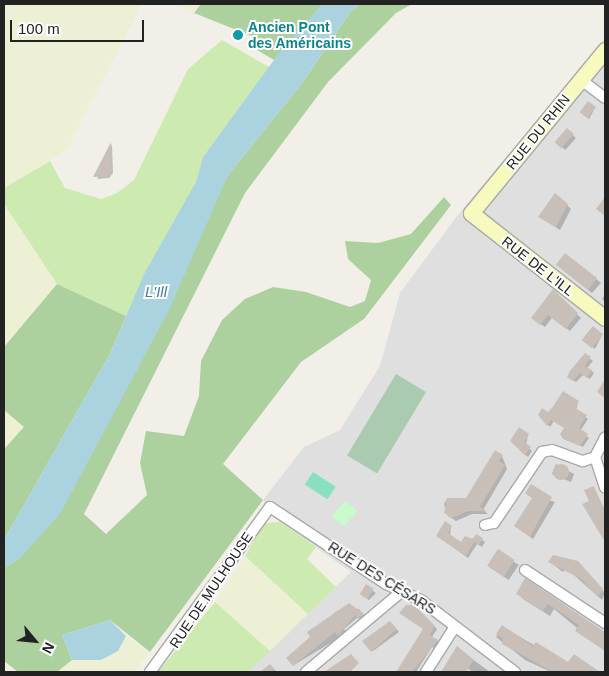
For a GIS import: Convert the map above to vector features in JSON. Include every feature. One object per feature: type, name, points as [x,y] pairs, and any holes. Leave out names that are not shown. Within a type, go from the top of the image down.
[{"type":"street","name":"RUE DU RHIN","points":[[471,213],[605,50]]},
{"type":"street","points":[[580,79],[605,98]]},
{"type":"street","name":"RUE DE L'ILL","points":[[471,213],[605,318]]},
{"type":"street","points":[[605,437],[595,457],[605,487]]},
{"type":"street","points":[[485,525],[494,523],[542,452],[552,450],[583,461],[595,457]]},
{"type":"street","name":"RUE DES CÉSARS","points":[[270,507],[401,592],[422,601],[454,628],[513,672]]},
{"type":"street","name":"RUE DE MULHOUSE","points":[[150,672],[270,507]]},
{"type":"street","points":[[525,570],[605,623]]},
{"type":"street","points":[[306,672],[401,592]]},
{"type":"street","points":[[426,672],[454,628]]},
{"type":"shaded area","points":[[605,38],[605,672],[247,672],[351,572],[280,522],[263,500],[304,447],[340,430],[380,366],[400,293],[457,216]]},
{"type":"green space","points":[[4,4],[142,4],[67,150],[4,188]]},
{"type":"green space","points":[[174,4],[201,4],[194,13]]},
{"type":"green space","points":[[201,4],[323,4],[274,60],[250,46],[254,37],[194,13]]},
{"type":"green space","points":[[361,4],[412,4],[396,13],[328,82],[245,193],[84,514],[106,534],[147,495],[140,463],[146,431],[184,436],[199,396],[201,361],[222,320],[245,299],[273,287],[306,292],[350,307],[365,301],[371,280],[348,259],[345,241],[378,243],[411,234],[444,197],[451,205],[364,319],[301,362],[223,464],[263,500],[150,652],[110,620],[62,635],[72,660],[57,672],[18,672],[4,661],[4,568],[21,557],[136,370],[228,175],[302,83],[351,11]]},
{"type":"green space","points":[[222,40],[269,67],[203,157],[196,182],[126,316],[57,284],[4,204],[4,188],[50,161],[65,188],[101,199],[117,193],[134,180],[188,69]]},
{"type":"green space","points":[[4,204],[57,284],[4,347]]},
{"type":"green space","points":[[57,284],[126,316],[110,354],[4,540],[4,449],[24,427],[4,410],[4,347]]},
{"type":"green space","points":[[396,374],[426,392],[377,473],[347,455]]},
{"type":"green space","points":[[4,410],[24,427],[4,449]]},
{"type":"green space","points":[[313,472],[336,487],[327,499],[305,485]]},
{"type":"green space","points":[[345,501],[358,511],[344,526],[331,517]]},
{"type":"green space","points":[[280,522],[316,547],[307,559],[336,587],[308,614],[245,556],[264,523]]},
{"type":"green space","points":[[245,556],[308,614],[270,651],[215,602]]},
{"type":"green space","points":[[215,602],[270,651],[248,672],[158,672]]},
{"type":"green space","points":[[126,636],[150,652],[134,672],[57,672],[72,660],[102,660],[118,651]]},
{"type":"water","name":"L'Ill","points":[[323,4],[361,4],[351,11],[302,83],[228,175],[169,310],[60,514],[21,557],[4,568],[4,540],[110,354],[144,274],[196,182],[203,157],[282,49]]},
{"type":"water","points":[[110,620],[126,636],[118,651],[101,660],[72,660],[62,635]]},
{"type":"building","points":[[588,101],[596,107],[588,118],[580,112]]},
{"type":"building","points":[[567,128],[574,134],[561,148],[555,142]]},
{"type":"building","points":[[111,142],[110,170],[106,176],[93,177]]},
{"type":"building","points":[[555,193],[568,204],[556,227],[538,217]]},
{"type":"building","points":[[605,197],[605,216],[596,209]]},
{"type":"building","points":[[565,253],[597,278],[588,290],[556,265]]},
{"type":"building","points":[[553,289],[578,313],[566,329],[548,315],[540,325],[531,318]]},
{"type":"building","points":[[593,326],[603,334],[592,348],[582,340]]},
{"type":"building","points":[[585,353],[591,357],[585,366],[592,370],[587,378],[580,373],[573,381],[567,377]]},
{"type":"building","points":[[605,379],[605,398],[597,392]]},
{"type":"building","points":[[563,391],[579,401],[575,408],[587,415],[579,428],[588,434],[580,446],[563,439],[560,434],[564,428],[551,420],[547,426],[538,415],[542,408],[548,412]]},
{"type":"building","points":[[519,427],[529,434],[524,442],[531,447],[525,455],[510,441]]},
{"type":"building","points":[[495,450],[503,455],[499,461],[505,465],[480,507],[487,511],[468,511],[452,518],[444,513],[447,498],[466,498]]},
{"type":"building","points":[[558,464],[564,464],[569,469],[567,478],[558,480],[553,475],[553,469]]},
{"type":"building","points":[[531,484],[552,497],[530,537],[514,526],[532,498],[525,493]]},
{"type":"building","points":[[594,486],[605,512],[605,542],[582,504],[589,501],[584,490]]},
{"type":"building","points":[[445,521],[452,526],[448,533],[461,542],[465,536],[473,539],[476,534],[483,538],[479,545],[474,542],[466,556],[436,536]]},
{"type":"building","points":[[498,549],[515,560],[504,577],[487,566]]},
{"type":"building","points":[[553,555],[578,561],[603,589],[598,597],[581,579],[548,562]]},
{"type":"building","points":[[525,578],[605,632],[605,651],[575,631],[579,625],[548,604],[543,611],[516,594]]},
{"type":"building","points":[[366,584],[374,589],[367,599],[360,594]]},
{"type":"building","points":[[349,603],[364,614],[358,619],[355,615],[338,636],[335,632],[293,666],[286,658],[310,637],[307,632]]},
{"type":"building","points":[[406,605],[414,605],[435,626],[430,635],[438,640],[412,672],[396,672],[423,629],[399,613]]},
{"type":"building","points":[[390,621],[397,629],[371,652],[362,641]]},
{"type":"building","points":[[502,625],[533,646],[536,642],[568,662],[574,654],[600,672],[551,671],[502,644],[503,639],[496,634]]},
{"type":"building","points":[[457,646],[474,660],[466,672],[441,672]]},
{"type":"building","points":[[351,654],[359,663],[350,672],[324,672]]},
{"type":"building","points":[[270,664],[277,672],[260,672]]},
{"type":"place","name":"Ancien Pont des Américains","points":[[238,35]]}]
